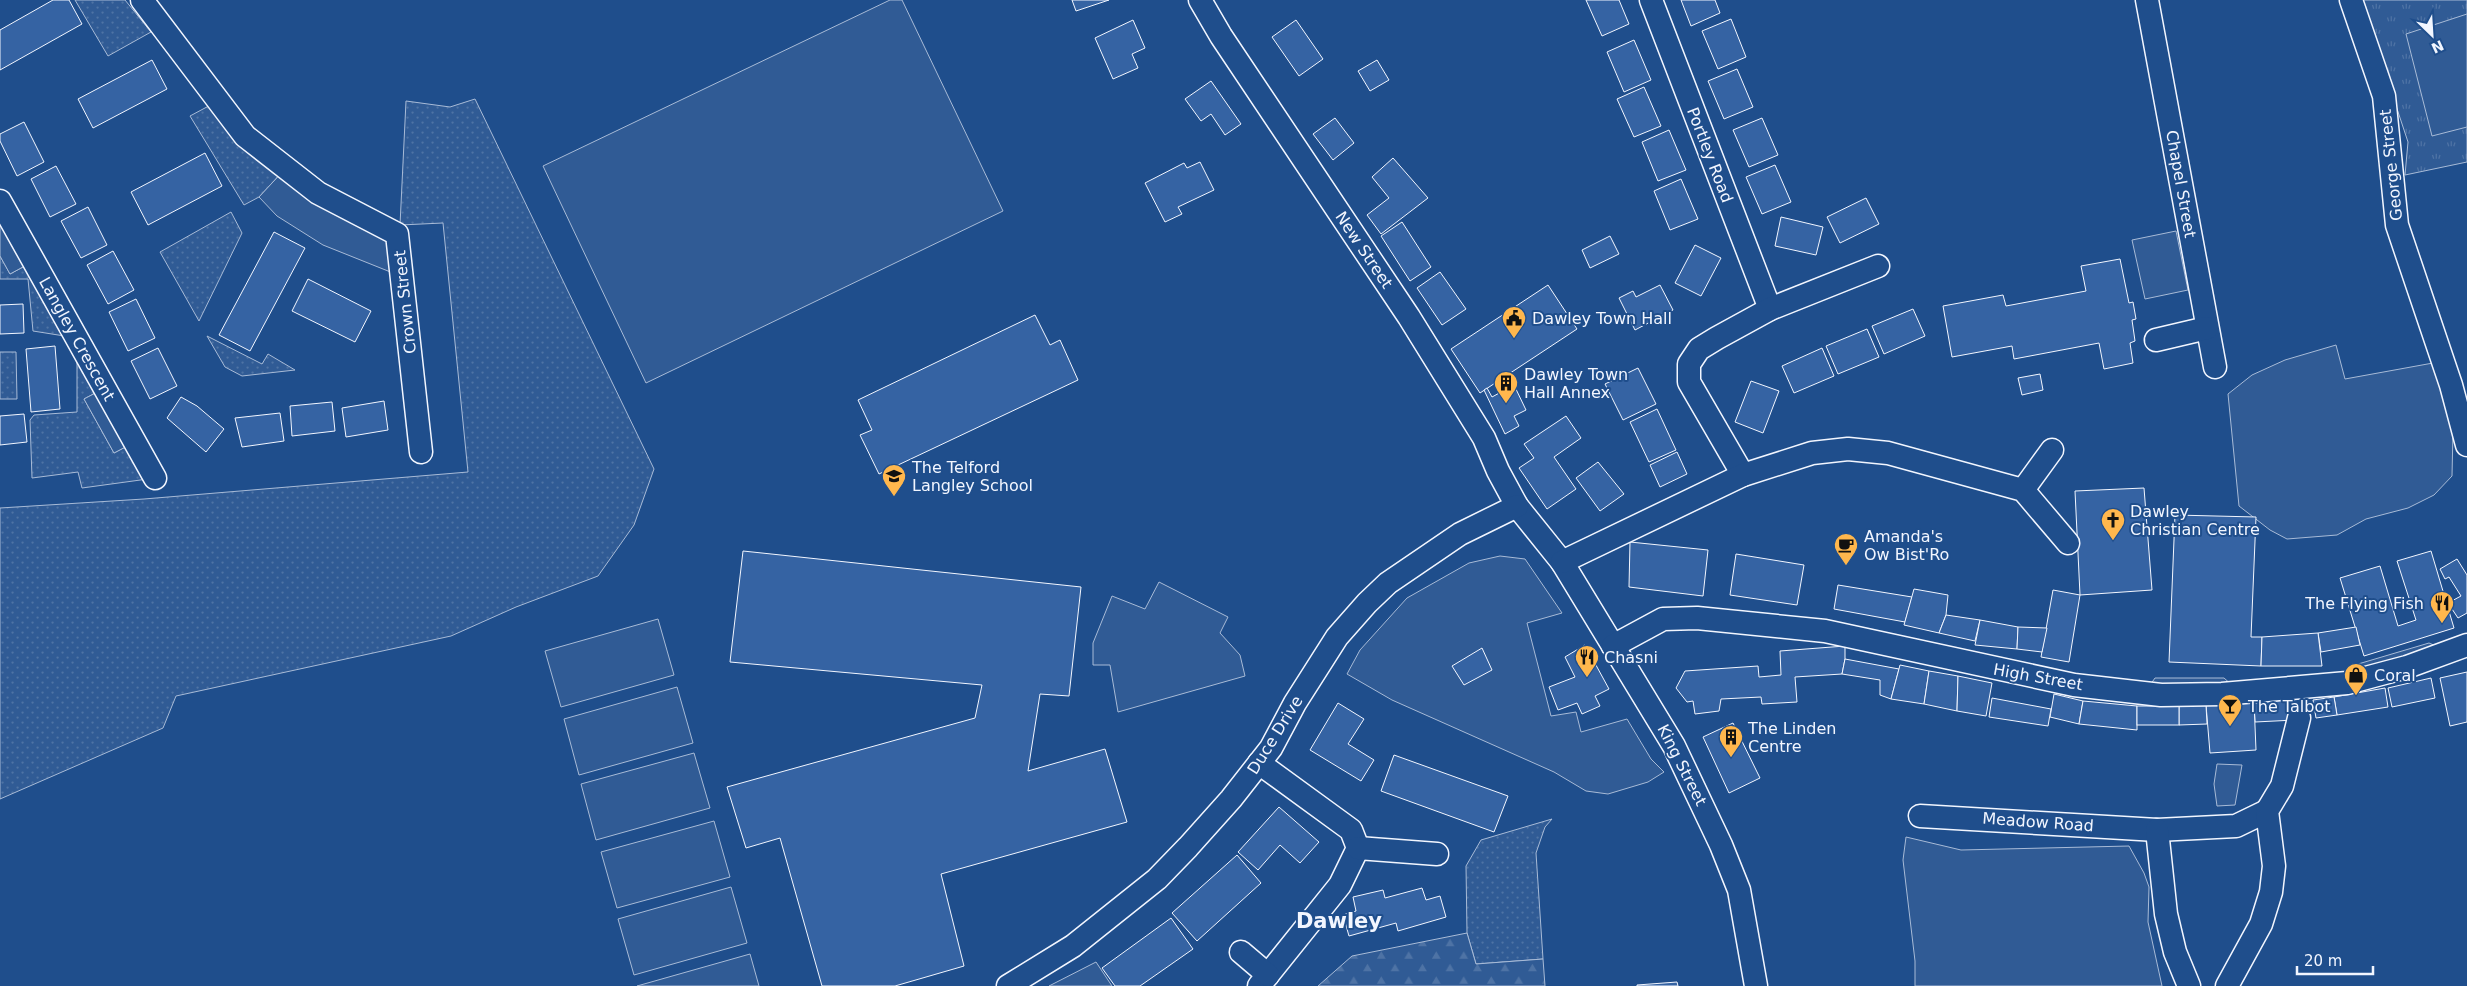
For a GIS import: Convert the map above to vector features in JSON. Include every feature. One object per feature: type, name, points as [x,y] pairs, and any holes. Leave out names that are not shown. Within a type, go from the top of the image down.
[{"type":"street","name":"Crown Street","points":[[142,0],[245,136],[318,193],[397,234],[421,452]]},
{"type":"street","name":"New Street","points":[[1200,0],[1220,36],[1408,317],[1484,438],[1516,506],[1562,562]]},
{"type":"street","name":"Portley Road","points":[[1651,0],[1770,309]]},
{"type":"street","name":"Chapel Street","points":[[2148,0],[2214,367]]},
{"type":"street","name":"George Street","points":[[2351,0],[2384,96],[2397,225],[2452,386],[2467,446]]},
{"type":"street","name":"Langley Crescent","points":[[0,201],[155,478]]},
{"type":"street","points":[[1743,475],[1689,382],[1689,364],[1699,349],[1770,309],[1878,266]]},
{"type":"street","points":[[2156,340],[2207,328]]},
{"type":"street","points":[[1562,562],[1743,475],[1812,452],[1848,449],[1888,453],[2023,490],[2068,543]]},
{"type":"street","points":[[2023,490],[2052,450]]},
{"type":"street","name":"Duce Drive","points":[[1008,986],[1073,946],[1157,879],[1225,806],[1271,748],[1295,703],[1337,637],[1354,615],[1388,583],[1460,534],[1516,506]]},
{"type":"street","name":"King Street","points":[[1562,562],[1674,746],[1721,844],[1739,890],[1756,986]]},
{"type":"street","name":"High Street","points":[[1613,646],[1663,619],[1697,618],[1825,631],[2074,685],[2170,695],[2231,693],[2347,683],[2407,667],[2467,645]]},
{"type":"street","points":[[2227,986],[2261,924],[2271,892],[2274,866],[2267,811],[2282,786],[2299,718]]},
{"type":"street","points":[[1241,952],[1264,981],[1340,885],[1358,848],[1352,830],[1259,763]]},
{"type":"street","name":"Meadow Road","points":[[1920,816],[2156,830],[2236,826],[2267,811]]},
{"type":"street","points":[[2156,830],[2166,914],[2175,952],[2189,986]]},
{"type":"street","points":[[1358,848],[1437,854]]},
{"type":"green space","points":[[75,0],[125,0],[151,32],[108,56]]},
{"type":"green space","points":[[2361,0],[2467,0],[2467,162],[2405,175],[2408,142]]},
{"type":"green space","points":[[475,99],[654,469],[634,525],[598,576],[516,607],[451,636],[176,696],[163,728],[0,799],[0,508],[144,499],[468,472],[443,223],[400,225],[406,101],[450,107]]},
{"type":"green space","points":[[218,101],[286,168],[259,197],[244,205],[190,116]]},
{"type":"green space","points":[[231,212],[242,233],[199,321],[160,252]]},
{"type":"green space","points":[[0,256],[10,274],[34,261],[105,388],[84,399],[114,453],[135,442],[155,478],[82,488],[78,472],[32,478],[30,420],[34,415],[77,412],[77,338],[33,331],[28,279],[0,279]]},
{"type":"green space","points":[[207,336],[262,364],[268,354],[295,370],[242,376],[225,367]]},
{"type":"green space","points":[[0,352],[16,352],[17,399],[0,399]]},
{"type":"green space","points":[[1552,819],[1545,827],[1536,853],[1543,959],[1476,964],[1467,933],[1466,866],[1481,840]]},
{"type":"green space","points":[[1467,933],[1476,964],[1543,959],[1545,986],[1318,986],[1352,956]]},
{"type":"shaded area","points":[[890,0],[902,0],[1003,211],[646,383],[543,166]]},
{"type":"shaded area","points":[[2467,14],[2467,127],[2432,136],[2406,34]]},
{"type":"shaded area","points":[[286,168],[397,234],[403,277],[323,245],[277,216],[259,197]]},
{"type":"shaded area","points":[[0,201],[34,261],[10,274],[0,256]]},
{"type":"shaded area","points":[[2176,231],[2188,290],[2145,299],[2132,240]]},
{"type":"shaded area","points":[[2336,345],[2345,379],[2433,363],[2453,431],[2452,476],[2434,495],[2408,508],[2366,519],[2337,535],[2287,539],[2270,530],[2239,506],[2228,394],[2252,375],[2285,360]]},
{"type":"shaded area","points":[[105,388],[135,442],[114,453],[84,399]]},
{"type":"shaded area","points":[[1500,556],[1525,559],[1562,613],[1527,623],[1551,716],[1576,712],[1581,732],[1627,719],[1651,759],[1664,772],[1648,782],[1608,794],[1586,791],[1554,772],[1392,700],[1347,674],[1360,650],[1407,598],[1469,563]]},
{"type":"shaded area","points":[[1159,582],[1228,617],[1220,633],[1240,655],[1245,676],[1118,712],[1110,665],[1093,665],[1093,643],[1112,596],[1145,609]]},
{"type":"shaded area","points":[[658,619],[674,675],[561,707],[545,651]]},
{"type":"shaded area","points":[[2429,643],[2443,649],[2343,677],[2348,667]]},
{"type":"shaded area","points":[[2155,678],[2224,678],[2233,686],[2148,688]]},
{"type":"shaded area","points":[[677,687],[693,743],[579,775],[564,719]]},
{"type":"shaded area","points":[[694,753],[710,808],[596,840],[581,784]]},
{"type":"shaded area","points":[[2217,764],[2242,765],[2235,805],[2217,806],[2214,784]]},
{"type":"shaded area","points":[[714,821],[730,877],[617,908],[601,852]]},
{"type":"shaded area","points":[[1906,837],[1961,850],[2129,846],[2144,873],[2149,887],[2148,922],[2162,986],[1915,986],[1915,961],[1903,860]]},
{"type":"shaded area","points":[[731,887],[747,943],[634,975],[618,919]]},
{"type":"shaded area","points":[[750,954],[759,986],[637,986]]},
{"type":"shaded area","points":[[1096,962],[1112,986],[1049,986]]},
{"type":"building","points":[[53,0],[69,0],[82,24],[0,70],[0,30]]},
{"type":"building","points":[[1072,0],[1109,0],[1076,11]]},
{"type":"building","points":[[1586,0],[1619,0],[1629,24],[1602,36]]},
{"type":"building","points":[[1681,0],[1715,0],[1720,13],[1691,26]]},
{"type":"building","points":[[1731,19],[1746,57],[1718,69],[1702,31]]},
{"type":"building","points":[[1133,20],[1145,48],[1132,54],[1138,68],[1113,79],[1095,38]]},
{"type":"building","points":[[1296,20],[1323,59],[1299,76],[1272,37]]},
{"type":"building","points":[[1634,40],[1651,80],[1624,92],[1607,52]]},
{"type":"building","points":[[152,60],[167,89],[93,128],[78,99]]},
{"type":"building","points":[[1377,60],[1389,80],[1370,91],[1358,71]]},
{"type":"building","points":[[1737,69],[1753,107],[1724,119],[1708,81]]},
{"type":"building","points":[[1211,81],[1241,124],[1225,135],[1211,114],[1201,121],[1185,99]]},
{"type":"building","points":[[1644,87],[1661,126],[1634,137],[1617,99]]},
{"type":"building","points":[[1335,118],[1354,143],[1333,160],[1313,134]]},
{"type":"building","points":[[1762,118],[1778,155],[1749,167],[1733,130]]},
{"type":"building","points":[[24,122],[44,162],[17,176],[0,141],[0,134]]},
{"type":"building","points":[[1669,130],[1686,170],[1658,181],[1642,142]]},
{"type":"building","points":[[205,153],[222,186],[148,225],[131,192]]},
{"type":"building","points":[[1393,158],[1428,198],[1381,234],[1367,215],[1389,198],[1372,177]]},
{"type":"building","points":[[1200,162],[1214,190],[1178,207],[1182,214],[1165,222],[1145,183],[1184,163],[1187,168]]},
{"type":"building","points":[[1775,165],[1791,202],[1762,214],[1746,177]]},
{"type":"building","points":[[56,166],[76,204],[50,217],[31,179]]},
{"type":"building","points":[[1681,179],[1698,219],[1670,230],[1654,191]]},
{"type":"building","points":[[1866,198],[1879,224],[1840,243],[1827,217]]},
{"type":"building","points":[[88,207],[107,245],[81,258],[61,221]]},
{"type":"building","points":[[1781,217],[1823,227],[1816,255],[1775,246]]},
{"type":"building","points":[[1402,222],[1431,267],[1410,281],[1381,236]]},
{"type":"building","points":[[274,232],[305,248],[250,351],[219,335]]},
{"type":"building","points":[[1610,236],[1619,254],[1590,268],[1582,250]]},
{"type":"building","points":[[1695,245],[1721,258],[1701,296],[1675,283]]},
{"type":"building","points":[[113,251],[134,290],[108,304],[87,265]]},
{"type":"building","points":[[2120,259],[2129,303],[2133,302],[2136,319],[2132,320],[2135,341],[2130,343],[2133,363],[2104,369],[2099,343],[2014,359],[2012,346],[1952,357],[1943,306],[2003,295],[2006,306],[2086,291],[2081,266]]},
{"type":"building","points":[[1440,272],[1466,309],[1442,325],[1417,288]]},
{"type":"building","points":[[308,279],[371,311],[355,342],[292,311]]},
{"type":"building","name":"Dawley Town Hall","points":[[1548,285],[1577,329],[1480,393],[1451,349]]},
{"type":"building","points":[[1660,285],[1673,310],[1635,330],[1619,298],[1633,291],[1636,297]]},
{"type":"building","points":[[136,299],[155,338],[128,351],[109,312]]},
{"type":"building","points":[[23,304],[24,333],[0,334],[0,305]]},
{"type":"building","points":[[1913,309],[1925,336],[1884,354],[1872,326]]},
{"type":"building","points":[[1035,315],[1050,345],[1060,340],[1078,380],[879,474],[860,435],[872,430],[858,400]]},
{"type":"building","points":[[1867,329],[1879,357],[1838,374],[1826,346]]},
{"type":"building","points":[[55,346],[60,409],[31,412],[26,349]]},
{"type":"building","points":[[158,348],[177,386],[150,399],[131,361]]},
{"type":"building","points":[[1822,348],[1834,376],[1794,393],[1782,366]]},
{"type":"building","points":[[1638,368],[1656,404],[1623,420],[1605,384]]},
{"type":"building","points":[[2040,374],[2043,390],[2022,395],[2018,378]]},
{"type":"building","points":[[1751,381],[1779,391],[1763,433],[1735,422]]},
{"type":"building","name":"Dawley Town Hall Annex","points":[[1514,385],[1526,410],[1514,416],[1519,426],[1505,434],[1484,390],[1487,388],[1492,397]]},
{"type":"building","points":[[181,397],[197,406],[224,429],[206,452],[167,418]]},
{"type":"building","points":[[384,401],[388,430],[346,437],[342,408]]},
{"type":"building","points":[[332,402],[335,431],[292,436],[290,406]]},
{"type":"building","points":[[1657,409],[1676,450],[1649,462],[1630,422]]},
{"type":"building","points":[[280,413],[284,441],[242,447],[235,418]]},
{"type":"building","points":[[24,414],[27,442],[0,445],[0,416]]},
{"type":"building","points":[[1566,416],[1581,438],[1554,457],[1576,489],[1547,509],[1519,468],[1534,458],[1524,444]]},
{"type":"building","points":[[1677,452],[1687,474],[1660,487],[1650,465]]},
{"type":"building","points":[[1598,462],[1624,494],[1600,511],[1576,478]]},
{"type":"building","name":"Dawley Christian Centre","points":[[2144,488],[2152,590],[2080,595],[2075,491]]},
{"type":"building","points":[[2175,515],[2256,517],[2251,637],[2262,637],[2261,666],[2169,662]]},
{"type":"building","points":[[1630,542],[1708,550],[1703,596],[1629,587]]},
{"type":"building","points":[[743,551],[1081,587],[1069,696],[1040,694],[1028,771],[1105,749],[1127,822],[941,874],[964,966],[895,986],[822,986],[780,838],[746,848],[727,787],[975,718],[982,685],[730,662]]},
{"type":"building","points":[[2431,551],[2454,628],[2364,656],[2340,578],[2380,566],[2398,626],[2416,620],[2397,561]]},
{"type":"building","points":[[1736,554],[1804,565],[1797,605],[1730,595]]},
{"type":"building","points":[[2457,559],[2467,575],[2467,613],[2458,618],[2448,603],[2461,596],[2449,577],[2445,579],[2440,569]]},
{"type":"building","points":[[1838,585],[1912,597],[1905,622],[1834,609]]},
{"type":"building","points":[[1914,589],[1948,595],[1946,615],[1939,633],[1904,625]]},
{"type":"building","points":[[2053,590],[2080,595],[2069,662],[2041,657]]},
{"type":"building","points":[[1946,615],[1980,620],[1975,641],[1939,633]]},
{"type":"building","points":[[1980,620],[2018,627],[2017,649],[1975,645]]},
{"type":"building","points":[[2018,627],[2047,628],[2042,652],[2017,649]]},
{"type":"building","points":[[2356,627],[2360,645],[2321,652],[2318,633]]},
{"type":"building","points":[[2318,633],[2322,666],[2261,666],[2262,637]]},
{"type":"building","name":"Chasni","points":[[1585,645],[1609,689],[1595,696],[1600,706],[1582,714],[1577,703],[1558,710],[1549,687],[1575,677],[1565,657]]},
{"type":"building","points":[[1845,646],[1842,674],[1795,677],[1797,702],[1762,704],[1761,697],[1721,699],[1719,711],[1695,714],[1693,701],[1687,702],[1676,688],[1685,671],[1758,666],[1759,677],[1781,675],[1780,651]]},
{"type":"building","points":[[1482,648],[1492,670],[1464,685],[1452,666]]},
{"type":"building","points":[[1845,659],[1899,669],[1891,699],[1880,695],[1880,680],[1842,674]]},
{"type":"building","points":[[1900,665],[1929,671],[1924,704],[1891,699]]},
{"type":"building","points":[[1929,671],[1958,676],[1957,711],[1924,704]]},
{"type":"building","points":[[2467,672],[2467,722],[2450,726],[2440,678]]},
{"type":"building","points":[[1958,676],[1992,683],[1986,716],[1957,711]]},
{"type":"building","points":[[2431,678],[2435,698],[2392,707],[2388,688]]},
{"type":"building","points":[[2385,688],[2388,707],[2337,715],[2334,697]]},
{"type":"building","points":[[2054,694],[2083,701],[2079,724],[2050,717]]},
{"type":"building","points":[[2334,697],[2337,715],[2316,718],[2313,700]]},
{"type":"building","points":[[1992,698],[2051,709],[2048,726],[1989,717]]},
{"type":"building","points":[[2294,700],[2295,720],[2255,722],[2254,702]]},
{"type":"building","points":[[2083,701],[2137,706],[2137,730],[2079,724]]},
{"type":"building","points":[[2254,702],[2256,750],[2210,753],[2206,705]]},
{"type":"building","points":[[1338,703],[1364,719],[1348,744],[1374,760],[1361,781],[1310,750]]},
{"type":"building","points":[[2206,705],[2207,724],[2179,725],[2179,706]]},
{"type":"building","points":[[2137,706],[2179,706],[2179,725],[2137,725]]},
{"type":"building","name":"The Linden Centre","points":[[1733,723],[1760,778],[1729,793],[1703,737]]},
{"type":"building","points":[[1394,755],[1508,796],[1494,832],[1381,791]]},
{"type":"building","points":[[1279,807],[1319,842],[1300,863],[1280,845],[1258,870],[1238,852]]},
{"type":"building","points":[[1237,855],[1261,883],[1197,941],[1172,913]]},
{"type":"building","points":[[1422,888],[1426,900],[1440,896],[1446,917],[1398,931],[1396,923],[1349,936],[1343,915],[1356,911],[1353,897],[1383,890],[1385,898]]},
{"type":"building","points":[[1171,918],[1193,949],[1140,986],[1115,986],[1102,968]]},
{"type":"building","points":[[1677,982],[1678,986],[1637,986],[1637,985]]},
{"type":"place","name":"Dawley Town Hall","points":[[1514,339]]},
{"type":"place","name":"Dawley Town Hall Annex","points":[[1506,404]]},
{"type":"place","name":"The Telford Langley School","points":[[894,497]]},
{"type":"place","name":"Dawley Christian Centre","points":[[2113,541]]},
{"type":"place","name":"Amanda's Ow Bist'Ro","points":[[1846,566]]},
{"type":"place","name":"The Flying Fish","points":[[2442,624]]},
{"type":"place","name":"Chasni","points":[[1587,678]]},
{"type":"place","name":"Coral","points":[[2356,696]]},
{"type":"place","name":"The Talbot","points":[[2230,727]]},
{"type":"place","name":"The Linden Centre","points":[[1731,758]]},
{"type":"district","name":"Dawley","points":[[1339,921]]}]
